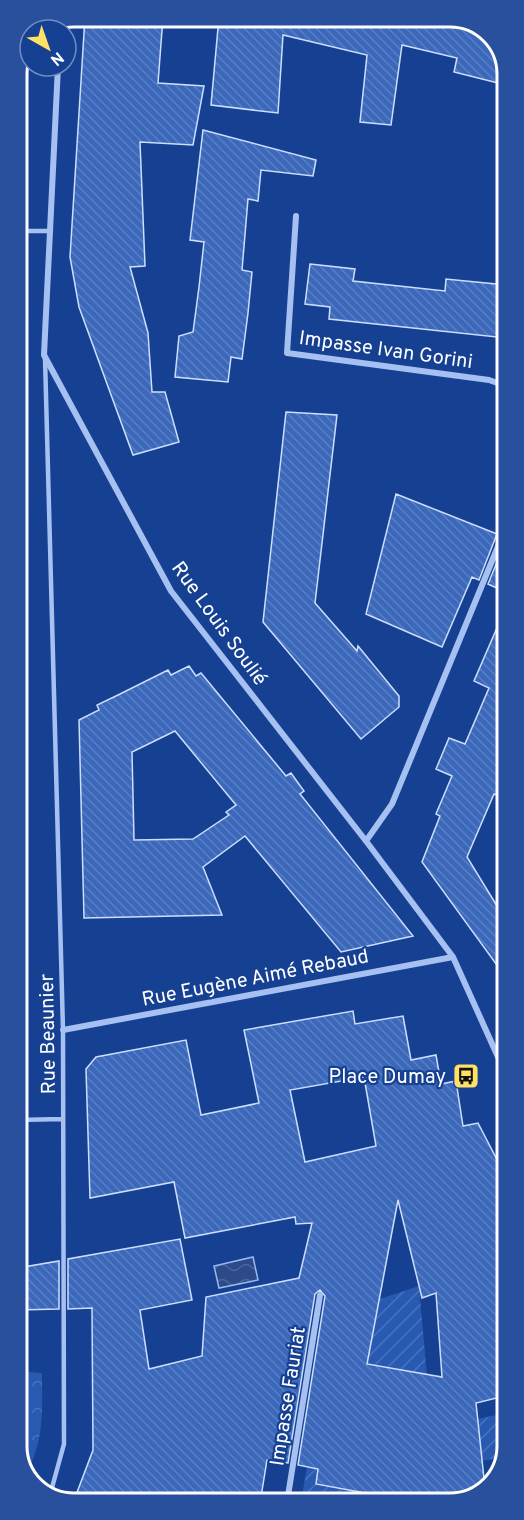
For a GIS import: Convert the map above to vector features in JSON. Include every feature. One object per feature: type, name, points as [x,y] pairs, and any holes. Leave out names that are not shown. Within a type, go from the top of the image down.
[{"type":"street","points":[[45,355],[57,78]]},
{"type":"street","name":"Impasse Ivan Gorini","points":[[296,216],[287,353],[497,383]]},
{"type":"street","name":"Rue Louis Soulié","points":[[45,355],[171,591],[366,841],[453,957],[497,1055]]},
{"type":"street","points":[[366,841],[392,804],[497,549]]},
{"type":"street","name":"Rue Eugène Aimé Rebaud","points":[[63,1030],[453,957]]},
{"type":"street","name":"Impasse Fauriat","points":[[288,1493],[320,1295]]},
{"type":"lane","points":[[27,231],[51,231]]},
{"type":"lane","name":"Rue Beaunier","points":[[45,355],[63,1030],[64,1444],[52,1487]]},
{"type":"lane","points":[[27,1120],[63,1119]]},
{"type":"green space","points":[[419,1286],[427,1377],[395,1398],[403,1370],[367,1364],[380,1299]]},
{"type":"green space","points":[[27,1372],[42,1373],[41,1424],[37,1449],[31,1463],[27,1446]]},
{"type":"green space","points":[[497,1415],[496,1458],[481,1461],[477,1419]]},
{"type":"green space","points":[[307,1467],[318,1469],[316,1484],[364,1493],[303,1493]]},
{"type":"water","points":[[253,1257],[258,1280],[219,1288],[214,1266]]},
{"type":"building","points":[[84,27],[162,27],[158,83],[204,86],[193,145],[140,142],[145,266],[130,267],[148,333],[152,392],[165,392],[179,442],[133,455],[79,307],[70,257]]},
{"type":"building","points":[[218,27],[453,27],[465,29],[474,33],[489,48],[497,74],[497,83],[454,72],[457,58],[402,45],[391,125],[360,122],[367,55],[283,35],[278,113],[211,105]]},
{"type":"building","points":[[203,130],[316,160],[313,176],[261,170],[258,201],[248,199],[242,270],[252,272],[248,313],[242,359],[231,357],[228,382],[175,377],[179,336],[193,332],[199,287],[204,242],[190,240]]},
{"type":"building","points":[[310,264],[355,269],[353,281],[445,291],[446,279],[497,284],[497,337],[329,319],[330,307],[305,304]]},
{"type":"building","points":[[286,412],[337,415],[315,603],[357,651],[358,646],[399,696],[399,707],[361,739],[263,622]]},
{"type":"building","points":[[396,494],[497,534],[479,580],[472,577],[442,647],[366,614]]},
{"type":"building","points":[[497,562],[497,588],[488,584]]},
{"type":"building","points":[[497,628],[497,795],[494,794],[467,857],[497,906],[497,965],[422,862],[440,816],[436,814],[452,776],[436,769],[449,738],[465,744],[489,688],[474,681]]},
{"type":"building","points":[[189,666],[196,676],[201,673],[286,776],[291,773],[304,791],[300,794],[413,936],[341,952],[245,836],[203,867],[222,915],[84,918],[79,720],[99,710],[97,705],[168,670],[171,675]],"holes":[[[175,731],[236,805],[226,812],[229,815],[193,839],[134,840],[132,752]]]},
{"type":"building","points":[[353,1011],[355,1024],[403,1016],[411,1060],[436,1055],[441,1084],[456,1081],[463,1126],[478,1123],[497,1160],[497,1398],[476,1403],[484,1478],[471,1488],[450,1493],[365,1493],[316,1484],[318,1469],[298,1465],[325,1296],[320,1290],[315,1294],[288,1463],[267,1460],[262,1493],[77,1493],[93,1450],[92,1308],[68,1309],[68,1259],[180,1239],[192,1300],[140,1310],[149,1369],[202,1356],[206,1297],[299,1278],[312,1223],[296,1224],[295,1217],[185,1238],[174,1182],[90,1198],[86,1069],[96,1057],[186,1040],[201,1115],[259,1103],[244,1030]],"holes":[[[364,1077],[376,1146],[305,1162],[290,1090]],[[398,1200],[422,1298],[436,1293],[442,1377],[367,1364]]]},
{"type":"building","points":[[59,1261],[59,1309],[27,1310],[27,1266]]},
{"type":"place","name":"Place Dumay","points":[[466,1076]]}]
